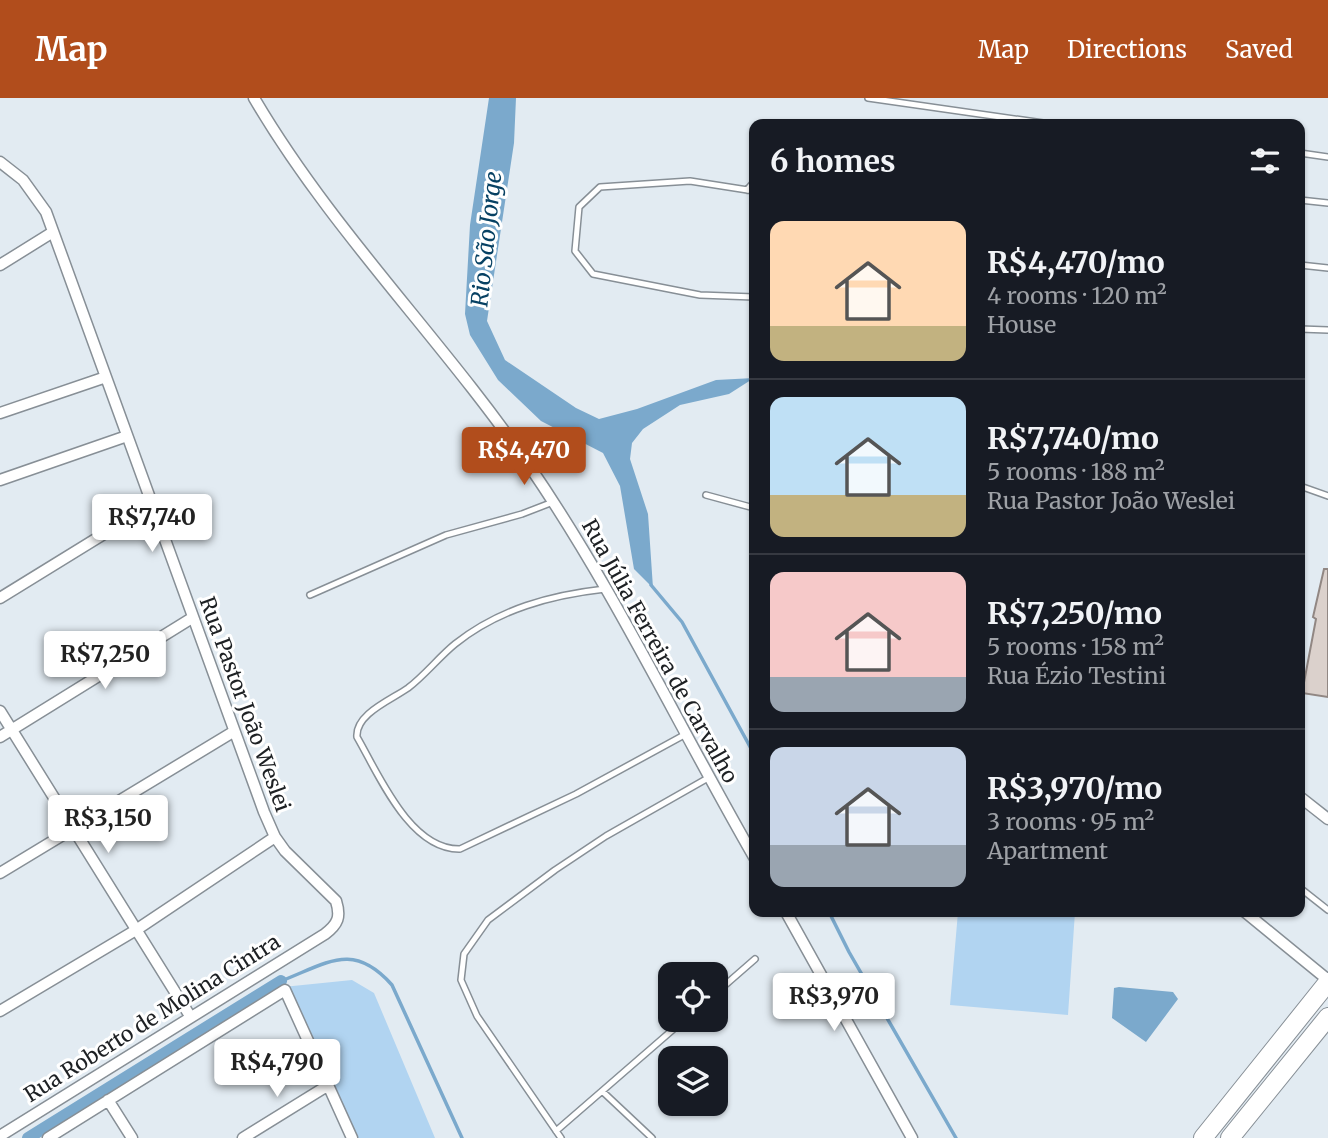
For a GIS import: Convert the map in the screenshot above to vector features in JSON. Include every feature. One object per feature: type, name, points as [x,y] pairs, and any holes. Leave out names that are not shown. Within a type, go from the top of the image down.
[{"type":"main road","points":[[1203,1138],[1328,981]]},
{"type":"main road","points":[[1230,1138],[1328,1017]]},
{"type":"street","name":"Rua Júlia Ferreira de Carvalho","points":[[254,98],[312,189],[424,326],[553,502],[608,589],[708,778],[749,848]]},
{"type":"street","name":"Rua Pastor João Weslei","points":[[0,162],[23,180],[38,197],[53,232],[233,733],[275,837],[335,901],[340,913],[338,920],[325,934]]},
{"type":"street","points":[[0,265],[53,232]]},
{"type":"street","points":[[0,413],[106,377]]},
{"type":"street","points":[[0,480],[127,436]]},
{"type":"street","points":[[0,598],[151,505]]},
{"type":"street","points":[[0,737],[192,618]]},
{"type":"street","points":[[0,711],[190,1016]]},
{"type":"street","points":[[0,873],[233,733]]},
{"type":"street","points":[[1305,801],[1328,819]]},
{"type":"street","points":[[0,1011],[136,930],[275,837]]},
{"type":"street","points":[[789,917],[912,1138]]},
{"type":"street","points":[[1251,917],[1328,981]]},
{"type":"street","name":"Rua Roberto de Molina Cintra","points":[[0,1136],[325,934]]},
{"type":"street","points":[[48,1138],[285,990],[352,1138]]},
{"type":"street","points":[[243,1138],[327,1086]]},
{"type":"street","points":[[108,1101],[132,1138]]},
{"type":"lane","points":[[868,98],[1015,119]]},
{"type":"lane","points":[[1305,154],[1328,157]]},
{"type":"lane","points":[[749,191],[690,181],[600,187],[579,207],[575,251],[593,274],[700,295],[749,298]]},
{"type":"lane","points":[[1305,201],[1328,203]]},
{"type":"lane","points":[[1305,266],[1328,268]]},
{"type":"lane","points":[[1305,329],[1328,330]]},
{"type":"lane","points":[[1305,488],[1328,496]]},
{"type":"lane","points":[[706,495],[749,507]]},
{"type":"lane","points":[[310,596],[446,534],[522,514],[553,502]]},
{"type":"lane","points":[[608,589],[572,593],[530,604],[470,633],[410,686],[362,720],[356,729],[357,737],[399,807],[421,834],[436,846],[460,849],[576,794],[686,734]]},
{"type":"lane","points":[[561,1138],[477,1016],[461,980],[464,954],[488,920],[555,870],[606,836],[708,778]]},
{"type":"lane","points":[[1305,892],[1328,910]]},
{"type":"lane","points":[[728,983],[755,959]]},
{"type":"lane","points":[[556,1132],[670,1032]]},
{"type":"lane","points":[[603,1091],[652,1138]]},
{"type":"shaded area","points":[[958,917],[1075,917],[1068,1015],[950,1005]]},
{"type":"shaded area","points":[[352,980],[374,993],[435,1138],[352,1138],[283,987]]},
{"type":"water","name":"Rio São Jorge","points":[[489,98],[516,98],[514,143],[487,321],[505,360],[576,408],[599,419],[637,409],[716,380],[749,378],[749,381],[729,394],[680,405],[643,429],[632,443],[630,459],[648,514],[653,588],[634,569],[620,486],[603,453],[541,421],[498,380],[470,335],[465,314],[470,225]]},
{"type":"water","points":[[1114,988],[1173,992],[1178,999],[1146,1042],[1112,1018]]},
{"type":"building","points":[[1324,569],[1328,569],[1328,697],[1305,693],[1305,677],[1316,619],[1313,617]]},
{"type":"waterway","points":[[651,585],[682,622],[749,745]]},
{"type":"waterway","points":[[832,917],[956,1138]]},
{"type":"waterway","points":[[281,981],[340,960],[365,963],[378,971],[392,985],[462,1138]]},
{"type":"waterway","points":[[28,1138],[281,981]]}]
